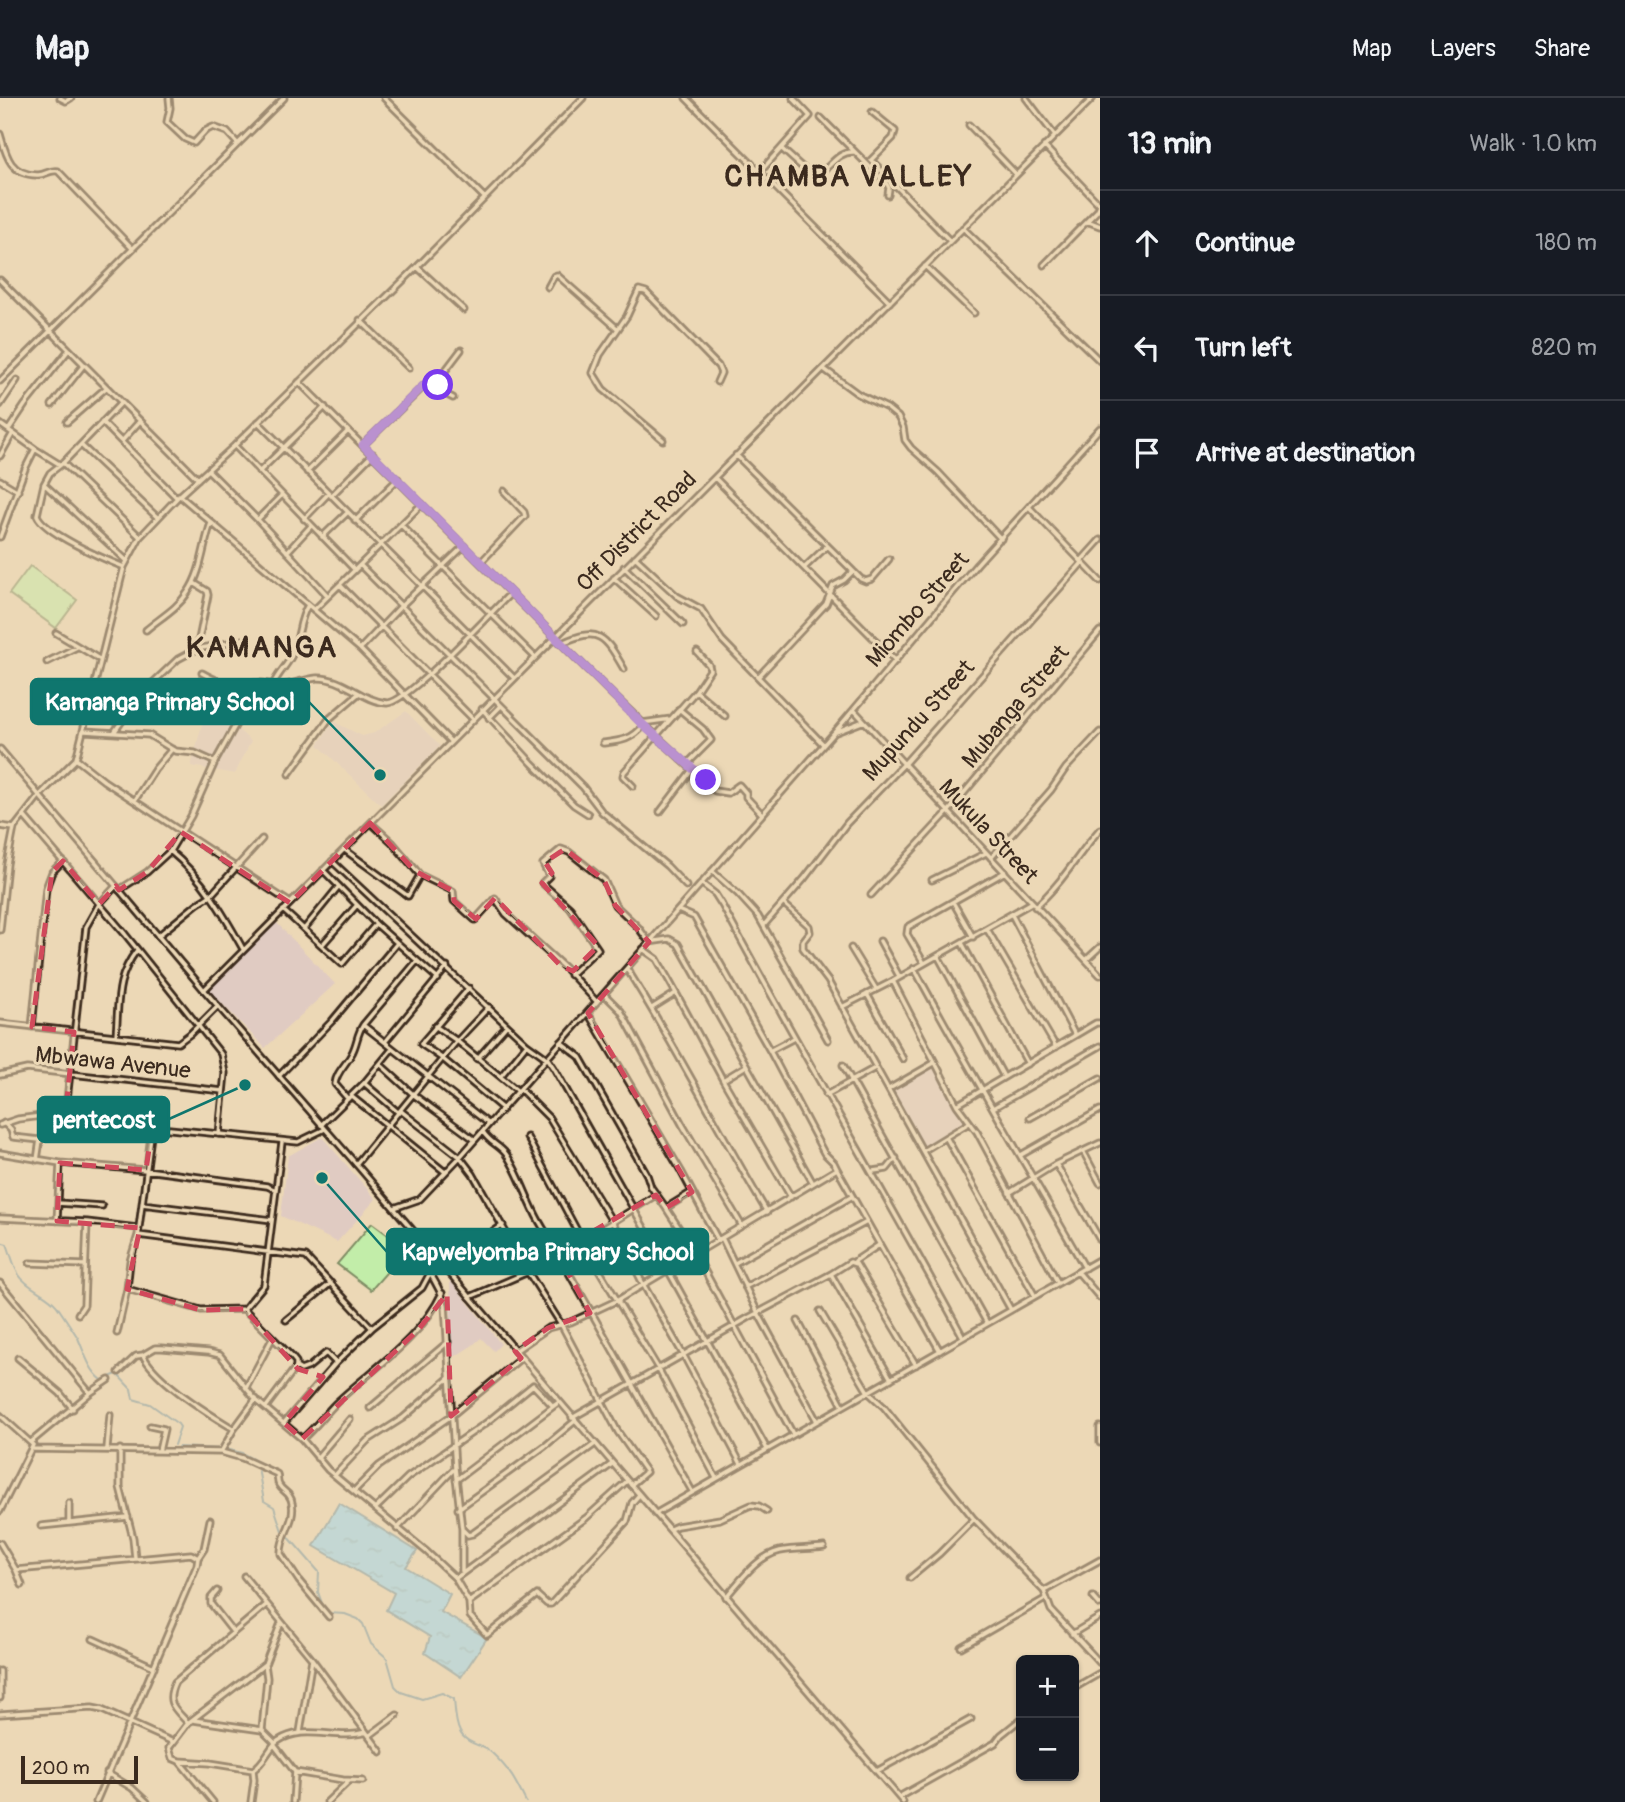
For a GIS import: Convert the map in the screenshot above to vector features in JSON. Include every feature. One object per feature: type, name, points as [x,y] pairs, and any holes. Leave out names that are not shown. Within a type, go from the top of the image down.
[{"type":"street","points":[[60,98],[66,101],[71,98]]},
{"type":"street","points":[[169,98],[167,122],[188,141],[195,142],[213,127],[227,132],[238,144]]},
{"type":"street","points":[[0,381],[284,98]]},
{"type":"street","points":[[384,98],[484,197]]},
{"type":"street","points":[[0,930],[1,905],[14,828],[39,796],[76,759],[126,560],[140,537],[178,497],[417,267],[583,98]]},
{"type":"street","points":[[686,98],[890,302]]},
{"type":"street","points":[[760,172],[810,116],[793,98]]},
{"type":"street","points":[[1026,98],[1055,135]]},
{"type":"street","name":"Off District Road","points":[[204,990],[1093,98]]},
{"type":"street","points":[[872,112],[895,131],[893,138],[871,160],[950,241]]},
{"type":"street","points":[[821,118],[887,184],[888,195]]},
{"type":"street","points":[[969,125],[1016,174]]},
{"type":"street","points":[[0,134],[2,147],[12,166],[36,175],[58,171],[132,248]]},
{"type":"street","points":[[1044,146],[1098,203],[1100,209],[1044,265]]},
{"type":"street","points":[[782,148],[813,177],[819,175],[844,152],[854,152]]},
{"type":"street","points":[[1087,221],[1100,226]]},
{"type":"street","points":[[963,228],[1100,361]]},
{"type":"street","points":[[925,266],[974,313]]},
{"type":"street","points":[[417,267],[464,310]]},
{"type":"street","points":[[548,287],[557,275],[618,328]]},
{"type":"street","points":[[0,280],[198,480]]},
{"type":"street","points":[[663,440],[603,389],[594,378],[594,366],[627,316],[639,290],[643,289],[718,366],[720,373],[717,382]]},
{"type":"street","points":[[360,320],[409,368]]},
{"type":"street","points":[[438,390],[442,375],[461,350]]},
{"type":"street","points":[[0,456],[11,431],[44,380],[68,351]]},
{"type":"street","points":[[52,405],[83,366]]},
{"type":"street","points":[[824,369],[858,394],[887,408],[898,417],[905,440],[1001,539]]},
{"type":"street","points":[[0,405],[17,380]]},
{"type":"street","points":[[299,382],[642,724],[717,792],[729,793],[739,785],[762,814]]},
{"type":"street","points":[[363,445],[423,386],[429,384],[453,398]]},
{"type":"street","points":[[67,422],[106,388]]},
{"type":"street","points":[[121,403],[50,473],[44,484],[37,515],[41,522],[80,547],[124,567]]},
{"type":"street","points":[[259,472],[325,407]]},
{"type":"street","points":[[102,422],[178,497],[360,649],[450,741]]},
{"type":"street","points":[[122,441],[140,422]]},
{"type":"street","points":[[258,422],[514,678]]},
{"type":"street","points":[[0,424],[35,449],[61,463],[140,537]]},
{"type":"street","name":"Miombo Street","points":[[394,1208],[420,1199],[460,1157],[1100,428]]},
{"type":"street","points":[[307,472],[348,430]]},
{"type":"street","points":[[81,445],[158,518]]},
{"type":"street","points":[[234,446],[355,570]]},
{"type":"street","points":[[0,537],[35,449]]},
{"type":"street","points":[[304,519],[373,454]]},
{"type":"street","points":[[736,455],[861,579],[868,581],[889,559]]},
{"type":"street","points":[[208,470],[328,596]]},
{"type":"street","points":[[714,478],[896,660]]},
{"type":"street","points":[[355,521],[398,479]]},
{"type":"street","points":[[0,480],[18,491]]},
{"type":"street","points":[[44,484],[126,560]]},
{"type":"street","points":[[481,562],[525,516],[504,491]]},
{"type":"street","points":[[258,520],[281,496]]},
{"type":"street","points":[[314,610],[422,503]]},
{"type":"street","points":[[1030,508],[1100,581]]},
{"type":"street","points":[[322,537],[347,513]]},
{"type":"street","points":[[146,630],[180,603],[194,583],[211,523]]},
{"type":"street","points":[[401,525],[535,657]]},
{"type":"street","points":[[287,551],[311,526]]},
{"type":"street","name":"Mupundu Street","points":[[764,925],[848,823],[904,764],[1100,540]]},
{"type":"street","points":[[360,649],[464,546]]},
{"type":"street","points":[[804,568],[827,546]]},
{"type":"street","points":[[635,557],[677,596],[701,609],[722,640],[823,745]]},
{"type":"street","points":[[360,565],[583,787],[596,801],[602,813],[667,866],[686,886]]},
{"type":"street","points":[[625,567],[683,624]]},
{"type":"street","points":[[758,677],[826,604],[833,586],[853,571]]},
{"type":"street","points":[[614,578],[656,616]]},
{"type":"street","points":[[194,583],[208,595],[197,649]]},
{"type":"street","points":[[340,585],[473,719]]},
{"type":"street","points":[[202,673],[228,685],[273,685],[318,678],[339,682],[358,694],[386,703],[398,701],[512,593]]},
{"type":"street","points":[[273,685],[291,657],[299,621],[307,605]]},
{"type":"street","name":"Mubanga Street","points":[[871,895],[948,812],[1100,631]]},
{"type":"street","points":[[56,633],[100,660]]},
{"type":"street","points":[[562,643],[580,634],[596,635],[607,642],[624,668]]},
{"type":"street","points":[[115,731],[146,689],[178,659],[197,649],[244,640]]},
{"type":"street","points":[[47,662],[76,647]]},
{"type":"street","points":[[633,786],[623,774],[696,691],[710,667],[697,652]]},
{"type":"street","points":[[696,691],[725,716]]},
{"type":"street","points":[[289,774],[329,719],[358,694]]},
{"type":"street","points":[[489,718],[501,706]]},
{"type":"street","points":[[482,709],[574,805],[587,814]]},
{"type":"street","points":[[679,709],[703,729],[711,740],[687,764]]},
{"type":"street","name":"Mukula Street","points":[[853,709],[1100,975]]},
{"type":"street","points":[[65,1118],[84,935],[88,920],[99,904],[117,888],[147,872],[170,851],[197,805],[215,762],[240,717]]},
{"type":"street","points":[[603,743],[628,739],[634,736],[642,724],[671,719]]},
{"type":"street","points":[[834,733],[864,721]]},
{"type":"street","points":[[85,731],[149,735],[179,752],[195,752],[215,762]]},
{"type":"street","points":[[991,858],[1051,790],[1066,768],[1100,732]]},
{"type":"street","points":[[135,800],[172,749]]},
{"type":"street","points":[[0,750],[903,1802]]},
{"type":"street","points":[[76,759],[104,782],[290,903]]},
{"type":"street","points":[[660,812],[692,770]]},
{"type":"street","points":[[24,816],[221,1054],[225,1063],[219,1135]]},
{"type":"street","points":[[370,823],[392,842],[420,875],[453,891],[454,901],[475,920],[495,898],[506,914],[565,968],[597,1002]]},
{"type":"street","points":[[0,826],[14,828]]},
{"type":"street","points":[[842,1007],[1051,894],[1083,848],[1100,829]]},
{"type":"street","points":[[158,936],[211,895],[262,839]]},
{"type":"street","points":[[344,849],[408,896],[420,875]]},
{"type":"street","points":[[570,975],[598,949],[570,908],[542,883],[549,876],[543,864],[561,849],[569,852],[604,880],[615,905],[649,942],[672,939],[678,944],[813,1183]]},
{"type":"street","points":[[170,851],[195,874],[211,895],[243,949]]},
{"type":"street","points":[[932,880],[986,853]]},
{"type":"street","points":[[32,1027],[46,888],[52,872],[62,860]]},
{"type":"street","points":[[332,861],[527,1044],[548,1059],[616,1175],[632,1210],[709,1341],[767,1449]]},
{"type":"street","points":[[0,863],[7,864]]},
{"type":"street","points":[[323,870],[376,924],[438,979]]},
{"type":"street","points":[[712,871],[738,894],[764,925],[770,941],[786,963],[790,976],[828,1040]]},
{"type":"street","points":[[924,963],[907,929],[1005,872]]},
{"type":"street","points":[[701,883],[715,894],[722,905],[793,1038],[963,1337]]},
{"type":"street","points":[[304,929],[339,886]]},
{"type":"street","points":[[953,902],[973,937]]},
{"type":"street","points":[[783,903],[809,926],[810,932],[803,941],[803,948],[824,974],[1012,1310]]},
{"type":"street","points":[[322,945],[357,905]]},
{"type":"street","points":[[283,910],[342,964],[376,924]]},
{"type":"street","points":[[677,910],[694,917],[824,1153],[834,1163],[940,1351]]},
{"type":"street","points":[[1012,915],[1075,1035]]},
{"type":"street","points":[[987,929],[1056,1047]]},
{"type":"street","points":[[880,942],[899,976]]},
{"type":"street","points":[[279,1076],[332,1021],[397,943]]},
{"type":"street","points":[[962,943],[1028,1063]]},
{"type":"street","points":[[1087,959],[1100,947]]},
{"type":"street","points":[[851,948],[876,989]]},
{"type":"street","points":[[643,949],[657,959],[791,1197]]},
{"type":"street","points":[[116,1036],[121,978],[137,950]]},
{"type":"street","points":[[938,956],[1004,1077]]},
{"type":"street","points":[[417,961],[363,1025],[353,1052],[334,1080],[350,1097],[445,1172]]},
{"type":"street","points":[[385,1042],[447,967]]},
{"type":"street","points":[[914,968],[1085,1268]]},
{"type":"street","points":[[627,969],[652,1008],[725,1142],[767,1212]]},
{"type":"street","points":[[892,981],[957,1105],[977,1132],[1058,1283]]},
{"type":"street","points":[[469,988],[421,1044],[503,1108]]},
{"type":"street","points":[[652,1008],[677,993]]},
{"type":"street","points":[[604,994],[621,1011],[682,1124],[742,1226]]},
{"type":"street","points":[[867,995],[903,1059]]},
{"type":"street","points":[[0,1023],[178,1042],[184,1040],[218,1006]]},
{"type":"street","points":[[356,1164],[457,1041],[489,1007]]},
{"type":"street","points":[[588,1013],[735,1263],[758,1313],[817,1421]]},
{"type":"street","points":[[957,1105],[1100,1023]]},
{"type":"street","points":[[363,1025],[489,1124]]},
{"type":"street","points":[[477,1059],[508,1025]]},
{"type":"street","points":[[435,1026],[519,1090],[549,1118],[613,1223],[643,1284],[741,1464]]},
{"type":"street","points":[[770,1051],[793,1038]]},
{"type":"street","points":[[561,1042],[580,1057],[656,1195],[695,1253],[793,1434]]},
{"type":"street","points":[[501,1076],[527,1044]]},
{"type":"street","points":[[993,1108],[1100,1046]]},
{"type":"street","points":[[321,1125],[364,1083],[392,1049]]},
{"type":"street","points":[[889,1089],[934,1063]]},
{"type":"street","points":[[380,1064],[414,1095],[475,1140]]},
{"type":"street","points":[[843,1065],[987,1323]]},
{"type":"street","points":[[723,1080],[746,1066]]},
{"type":"street","points":[[0,1068],[1,1074]]},
{"type":"street","points":[[826,1095],[875,1068]]},
{"type":"street","name":"Mbwawa Avenue","points":[[1,1074],[27,1069],[223,1091]]},
{"type":"street","points":[[1030,1118],[1100,1078]]},
{"type":"street","points":[[364,1083],[460,1157],[473,1174],[528,1272],[561,1324],[618,1432],[646,1472],[469,1602]]},
{"type":"street","points":[[1021,1155],[1100,1110]]},
{"type":"street","points":[[2,1124],[32,1116],[65,1118],[282,1142],[301,1141],[325,1129]]},
{"type":"street","points":[[923,1151],[969,1123]]},
{"type":"street","points":[[2,1124],[11,1130],[13,1137],[40,1140],[37,1160]]},
{"type":"street","points":[[117,1333],[130,1261],[138,1235],[152,1128]]},
{"type":"street","points":[[483,1131],[489,1142],[505,1153],[532,1208],[575,1280],[590,1313],[692,1491]]},
{"type":"street","points":[[527,1137],[589,1253],[659,1370],[716,1478]]},
{"type":"street","points":[[946,1137],[1035,1296]]},
{"type":"street","points":[[244,1309],[264,1285],[282,1142]]},
{"type":"street","points":[[1009,1193],[1056,1164],[1100,1143]]},
{"type":"street","points":[[1083,1151],[1100,1183]]},
{"type":"street","points":[[0,1153],[60,1163],[146,1170],[267,1186],[276,1190]]},
{"type":"street","points":[[871,1171],[887,1169],[896,1158]]},
{"type":"street","points":[[57,1221],[60,1163]]},
{"type":"street","points":[[1056,1164],[1100,1240]]},
{"type":"street","points":[[515,1351],[548,1328],[618,1300],[836,1169]]},
{"type":"street","points":[[267,1186],[277,1182]]},
{"type":"street","points":[[666,1208],[692,1192]]},
{"type":"street","points":[[557,1252],[584,1240],[656,1195]]},
{"type":"street","points":[[735,1263],[851,1197]]},
{"type":"street","points":[[58,1203],[102,1206]]},
{"type":"street","points":[[142,1204],[272,1220]]},
{"type":"street","points":[[0,1218],[87,1222],[138,1228]]},
{"type":"street","points":[[78,1314],[84,1305],[87,1222]]},
{"type":"street","points":[[745,1287],[866,1223]]},
{"type":"street","points":[[284,1423],[336,1363],[372,1328],[422,1288],[430,1273],[444,1267],[503,1225]]},
{"type":"street","points":[[410,1227],[413,1243],[442,1292],[458,1509],[462,1529],[462,1571]]},
{"type":"street","points":[[138,1235],[269,1250],[306,1257],[372,1328]]},
{"type":"street","points":[[458,1509],[545,1446],[573,1419],[734,1326],[854,1262],[879,1245]]},
{"type":"street","points":[[655,1514],[1100,1259]]},
{"type":"street","points":[[854,1262],[916,1365]]},
{"type":"street","points":[[30,1263],[85,1265]]},
{"type":"street","points":[[470,1297],[528,1272]]},
{"type":"street","points":[[1078,1272],[1100,1298]]},
{"type":"street","points":[[831,1275],[891,1379]]},
{"type":"street","points":[[0,1283],[90,1393]]},
{"type":"street","points":[[286,1320],[331,1283]]},
{"type":"street","points":[[127,1289],[201,1310],[244,1309],[296,1362],[296,1367],[265,1408]]},
{"type":"street","points":[[302,1439],[333,1406],[418,1330],[442,1292]]},
{"type":"street","points":[[820,1311],[868,1392],[884,1406],[974,1519],[1044,1591],[1051,1610],[1100,1663]]},
{"type":"street","points":[[798,1321],[843,1406]]},
{"type":"street","points":[[246,1388],[272,1339]]},
{"type":"street","points":[[370,1408],[447,1342]]},
{"type":"street","points":[[119,1372],[136,1356],[155,1348],[216,1353],[223,1358],[256,1399],[302,1439],[317,1458],[455,1578],[469,1602],[470,1616],[488,1636],[537,1595],[547,1604],[551,1604],[627,1521],[632,1503],[639,1495]]},
{"type":"street","points":[[296,1367],[300,1370],[306,1369],[326,1353],[336,1363]]},
{"type":"street","points":[[143,1355],[160,1377],[206,1412],[234,1429]]},
{"type":"street","points":[[18,1358],[60,1393],[73,1409]]},
{"type":"street","points":[[354,1491],[379,1466],[452,1416],[521,1358]]},
{"type":"street","points":[[335,1475],[367,1441],[403,1418],[449,1378]]},
{"type":"street","points":[[31,1442],[90,1393],[110,1380]]},
{"type":"street","points":[[375,1509],[408,1477],[486,1423],[533,1385],[553,1405]]},
{"type":"street","points":[[221,1452],[256,1399]]},
{"type":"street","points":[[456,1480],[559,1402]]},
{"type":"street","points":[[107,1449],[110,1415]]},
{"type":"street","points":[[0,1422],[1,1416],[31,1442],[33,1449],[0,1511]]},
{"type":"street","points":[[317,1458],[350,1419]]},
{"type":"street","points":[[150,1426],[164,1429],[159,1451]]},
{"type":"street","points":[[1100,1427],[1100,1443]]},
{"type":"street","points":[[462,1529],[470,1535],[595,1444]]},
{"type":"street","points":[[33,1449],[221,1452],[242,1458],[278,1475],[278,1484],[290,1495],[293,1511],[283,1536],[281,1554],[329,1618]]},
{"type":"street","points":[[120,1449],[120,1480],[135,1559]]},
{"type":"street","points":[[455,1578],[612,1464]]},
{"type":"street","points":[[397,1529],[455,1468]]},
{"type":"street","points":[[69,1503],[69,1522]]},
{"type":"street","points":[[668,1530],[720,1519],[751,1505],[767,1511]]},
{"type":"street","points":[[41,1526],[128,1517]]},
{"type":"street","points":[[910,1578],[974,1519]]},
{"type":"street","points":[[96,1802],[204,1549],[210,1521]]},
{"type":"street","points":[[0,1543],[22,1585]]},
{"type":"street","points":[[726,1597],[748,1572],[771,1554],[824,1547]]},
{"type":"street","points":[[16,1570],[191,1555],[198,1558]]},
{"type":"street","points":[[1044,1591],[1100,1560]]},
{"type":"street","points":[[244,1576],[312,1659],[382,1752]]},
{"type":"street","points":[[217,1591],[211,1598],[211,1604],[233,1632]]},
{"type":"street","points":[[1093,1597],[1100,1605]]},
{"type":"street","points":[[961,1647],[1045,1599]]},
{"type":"street","points":[[266,1605],[174,1682],[170,1701],[190,1722],[262,1730],[295,1772],[293,1802]]},
{"type":"street","points":[[1072,1634],[1100,1616]]},
{"type":"street","points":[[262,1730],[267,1678],[265,1664],[281,1622]]},
{"type":"street","points":[[93,1639],[154,1667]]},
{"type":"street","points":[[300,1732],[312,1659]]},
{"type":"street","points":[[265,1664],[190,1722],[173,1742],[169,1752],[172,1758],[253,1770],[264,1761],[275,1745],[300,1732],[367,1734],[397,1715]]},
{"type":"street","points":[[0,1671],[0,1698]]},
{"type":"street","points":[[1079,1685],[1100,1673]]},
{"type":"street","points":[[0,1714],[92,1708],[173,1742]]},
{"type":"street","points":[[877,1771],[971,1719]]},
{"type":"street","points":[[899,1797],[995,1744],[1016,1722]]},
{"type":"street","points":[[179,1761],[213,1802]]},
{"type":"street","points":[[251,1802],[253,1770]]},
{"type":"street","points":[[295,1772],[363,1781]]},
{"type":"street","points":[[107,1773],[125,1783],[147,1802]]},
{"type":"street","points":[[327,1802],[349,1781]]},
{"type":"highlighted area","points":[[370,823],[415,871],[453,891],[454,901],[476,919],[495,898],[561,966],[573,971],[598,946],[542,883],[552,873],[545,862],[565,849],[604,880],[615,905],[649,942],[588,1013],[692,1192],[666,1208],[656,1195],[557,1252],[590,1313],[548,1328],[515,1351],[521,1358],[451,1416],[447,1294],[418,1330],[302,1439],[284,1423],[323,1377],[298,1369],[244,1309],[201,1310],[127,1289],[140,1228],[57,1221],[60,1163],[146,1170],[152,1128],[65,1118],[74,1032],[32,1027],[52,872],[63,861],[99,904],[116,886],[119,890],[147,872],[181,832],[290,903]]},
{"type":"shaded area","points":[[216,710],[251,741],[235,774],[191,766],[202,724]]},
{"type":"shaded area","points":[[406,711],[440,746],[381,805],[318,745],[333,721],[362,736],[374,733]]},
{"type":"shaded area","points":[[275,921],[335,984],[265,1048],[207,988]]},
{"type":"shaded area","points":[[934,1065],[966,1122],[925,1147],[892,1090]]},
{"type":"shaded area","points":[[322,1137],[376,1199],[337,1242],[281,1216],[288,1156]]},
{"type":"shaded area","points":[[450,1280],[501,1344],[494,1351],[481,1338],[451,1359]]},
{"type":"green space","points":[[30,566],[77,600],[56,628],[9,594]]},
{"type":"green space","points":[[372,1223],[407,1249],[371,1290],[337,1264]]},
{"type":"water","points":[[339,1503],[417,1551],[406,1567],[450,1594],[441,1612],[487,1638],[461,1677],[425,1653],[430,1637],[386,1610],[394,1593],[314,1546]]},
{"type":"waterway","points":[[0,1242],[7,1244],[23,1280],[57,1306],[78,1338],[97,1376],[102,1380],[117,1374],[131,1389],[133,1399],[150,1404],[178,1424],[180,1427],[174,1445]]},
{"type":"waterway","points":[[178,1447],[221,1449]]},
{"type":"waterway","points":[[226,1449],[242,1453],[258,1462]]},
{"type":"waterway","points":[[258,1468],[264,1501],[274,1507],[282,1531]]},
{"type":"waterway","points":[[287,1535],[319,1572],[318,1592],[324,1609]]},
{"type":"waterway","points":[[328,1613],[345,1614],[363,1624],[371,1644],[387,1658],[395,1686],[401,1692],[422,1699],[442,1693],[454,1699],[460,1732],[470,1742],[488,1750],[498,1759],[512,1776],[526,1802]]},
{"type":"place","name":"Kamanga Primary School","points":[[380,775]]},
{"type":"place","name":"pentecost","points":[[245,1085]]},
{"type":"place","name":"Kapwelyomba Primary School","points":[[322,1178]]},
{"type":"district","name":"CHAMBA VALLEY","points":[[849,176]]},
{"type":"district","name":"KAMANGA","points":[[262,647]]},
{"type":"route","points":[[438,385],[438,390],[429,384],[423,386],[363,445],[643,725],[706,780]]}]
